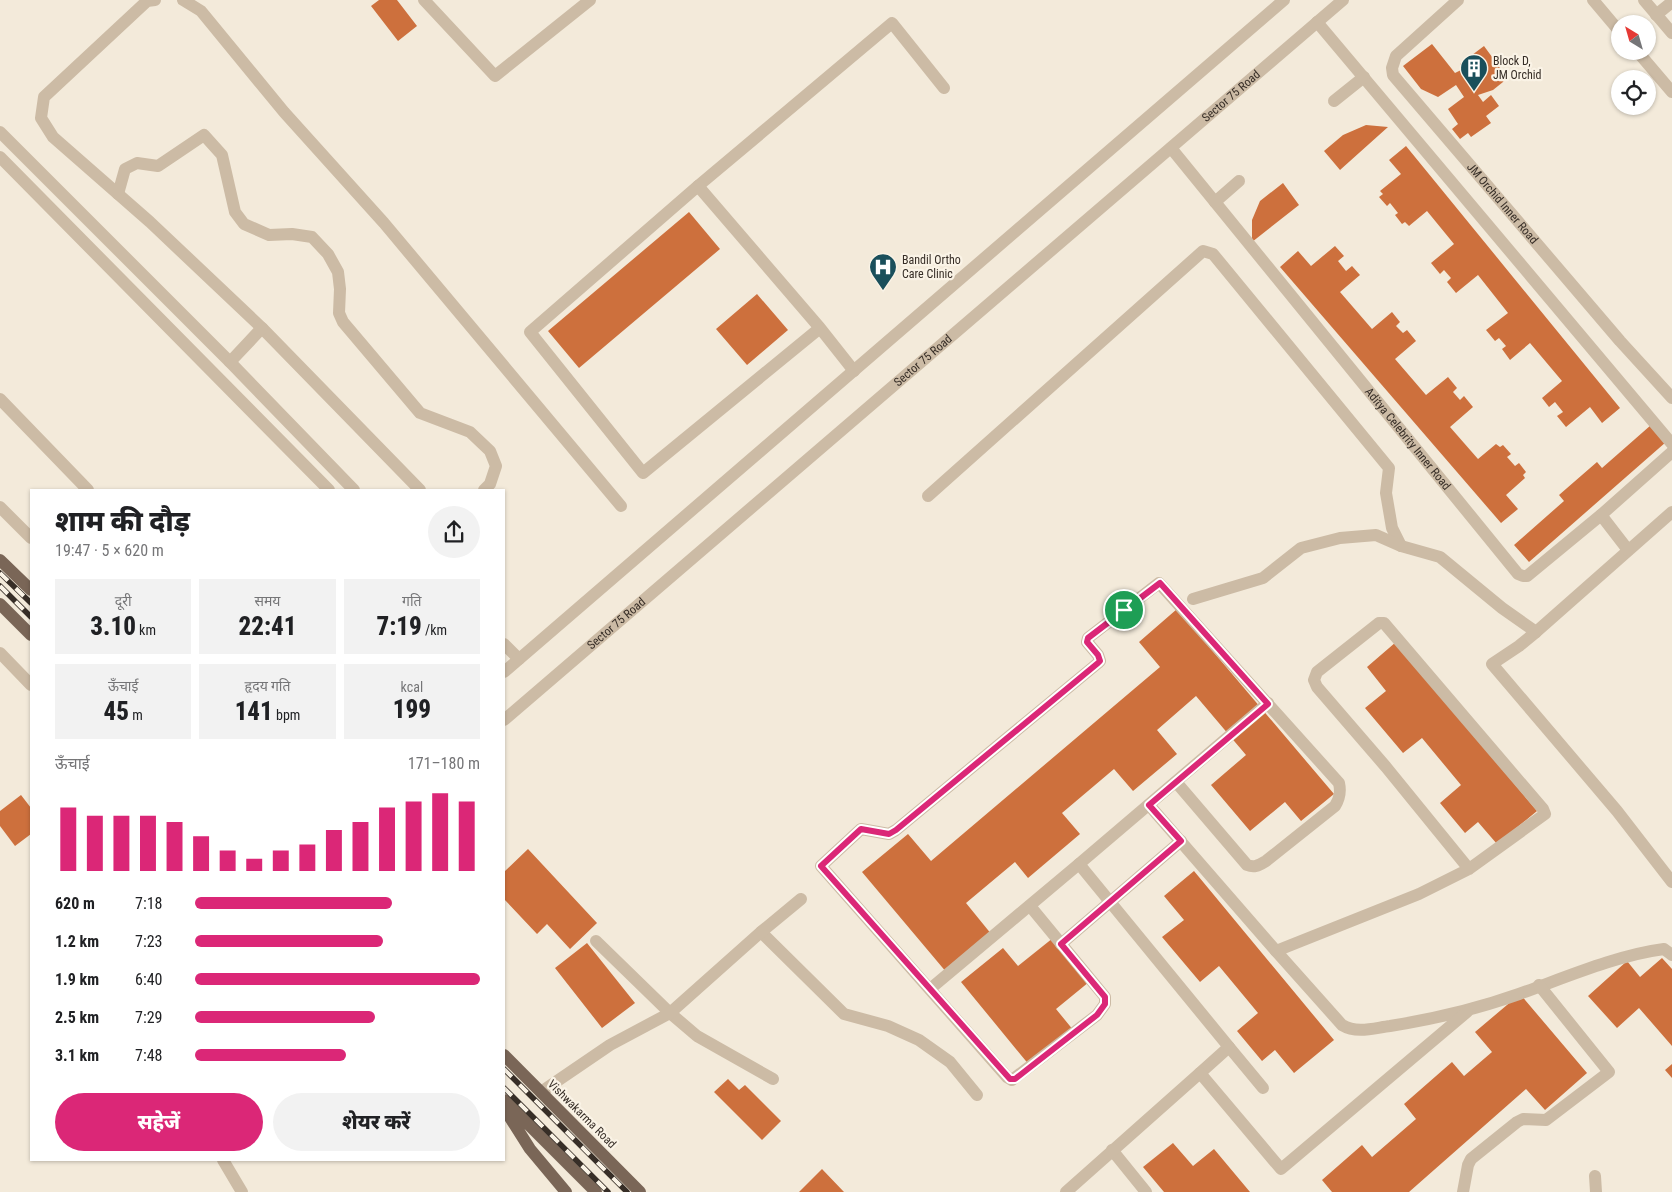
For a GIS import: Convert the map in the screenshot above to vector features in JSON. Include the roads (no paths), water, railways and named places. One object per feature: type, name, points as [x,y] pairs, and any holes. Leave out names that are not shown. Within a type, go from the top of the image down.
[{"type":"main road","points":[[0,560],[30,589]]},
{"type":"main road","points":[[0,604],[30,634]]},
{"type":"main road","name":"Vishwakarma Road","points":[[505,1056],[640,1192]]},
{"type":"main road","points":[[505,1101],[596,1192]]},
{"type":"main road","points":[[505,1109],[530,1149],[566,1192]]},
{"type":"street","points":[[155,0],[147,1],[44,97],[41,118],[53,137],[150,222],[262,328],[419,489]]},
{"type":"street","points":[[184,0],[201,11],[284,112],[384,224],[621,506]]},
{"type":"street","points":[[424,0],[496,76],[590,0]]},
{"type":"street","points":[[505,669],[854,371],[1270,4],[1284,0]]},
{"type":"street","name":"Sector 75 Road","points":[[505,719],[1343,0]]},
{"type":"street","name":"JM Orchid Inner Road","points":[[1458,0],[1443,5],[1396,56],[1392,68],[1393,75],[1620,342],[1672,398]]},
{"type":"street","points":[[1593,0],[1611,21]]},
{"type":"street","points":[[1644,0],[1672,33]]},
{"type":"street","points":[[1656,15],[1672,2]]},
{"type":"street","points":[[1317,22],[1672,444]]},
{"type":"street","points":[[820,328],[643,473],[530,332],[698,186],[892,23],[944,88]]},
{"type":"street","points":[[1645,60],[1672,92]]},
{"type":"street","points":[[1334,101],[1364,77]]},
{"type":"street","points":[[0,132],[230,362],[353,489]]},
{"type":"street","points":[[118,194],[125,169],[136,163],[158,166],[204,135],[222,154],[235,212],[244,224],[270,236],[292,234],[312,238],[328,254],[338,272],[340,289],[338,313],[343,322],[420,412],[470,432],[490,451],[496,466],[490,484],[485,489]]},
{"type":"street","name":"Aditya Celebrity Inner Road","points":[[1171,148],[1518,574],[1527,576],[1601,515],[1672,452]]},
{"type":"street","points":[[0,157],[328,489]]},
{"type":"street","points":[[1215,202],[1239,181]]},
{"type":"street","points":[[698,186],[820,328],[854,371]]},
{"type":"street","points":[[928,496],[1203,251],[1213,254],[1231,274],[1389,468],[1386,493],[1392,528],[1401,546]]},
{"type":"street","points":[[230,362],[262,328]]},
{"type":"street","points":[[0,399],[87,489]]},
{"type":"street","points":[[0,507],[30,537]]},
{"type":"street","points":[[1672,512],[1536,632],[1492,664],[1617,811],[1672,882]]},
{"type":"street","points":[[1601,515],[1628,550]]},
{"type":"street","points":[[1193,599],[1263,578],[1301,548],[1340,538],[1376,535],[1401,546],[1440,557],[1502,608],[1536,632]]},
{"type":"street","points":[[1030,906],[1105,997],[1105,1004],[1097,1015],[1012,1080],[1007,1077],[821,866],[861,829],[889,834],[896,830],[1098,663],[1100,661],[1099,658],[1087,642],[1088,638],[1160,583],[1340,783],[1341,790],[1339,800],[1335,806],[1266,861],[1252,867],[1247,865],[1176,782]]},
{"type":"street","points":[[1276,951],[1419,894],[1469,869],[1543,816],[1544,812],[1384,623],[1379,623],[1317,672],[1314,680],[1317,687],[1386,767],[1469,869]]},
{"type":"street","points":[[505,645],[519,659]]},
{"type":"street","points":[[0,653],[30,684]]},
{"type":"street","points":[[930,989],[1268,704]]},
{"type":"street","points":[[1149,805],[1276,951],[1342,1025],[1348,1029],[1356,1031],[1418,1022],[1469,1011],[1645,952],[1664,950],[1672,954]]},
{"type":"street","points":[[1061,944],[1181,841]]},
{"type":"street","points":[[1079,864],[1262,1088]]},
{"type":"street","points":[[541,1092],[610,1045],[670,1013],[801,899]]},
{"type":"street","points":[[761,932],[844,1014],[888,1026],[919,1040],[950,1062],[978,1095]]},
{"type":"street","points":[[596,941],[670,1013],[697,1036],[773,1079]]},
{"type":"street","points":[[1463,1192],[1468,1165],[1471,1159],[1517,1122],[1523,1119],[1546,1120],[1609,1072],[1539,986]]},
{"type":"street","points":[[1200,1073],[1281,1169],[1469,1011]]},
{"type":"street","points":[[1066,1192],[1229,1047]]},
{"type":"street","points":[[1112,1150],[1146,1192]]},
{"type":"street","points":[[224,1161],[242,1192]]},
{"type":"street","points":[[1595,1176],[1596,1192]]},
{"type":"railway","points":[[0,573],[30,602]]},
{"type":"railway","points":[[0,586],[30,616]]},
{"type":"railway","points":[[505,1070],[627,1192]]},
{"type":"railway","points":[[505,1089],[608,1192]]},
{"type":"place","name":"Block D, JM Orchid","points":[[1474,92]]},
{"type":"place","name":"Bandil Ortho Care Clinic","points":[[883,291]]}]
